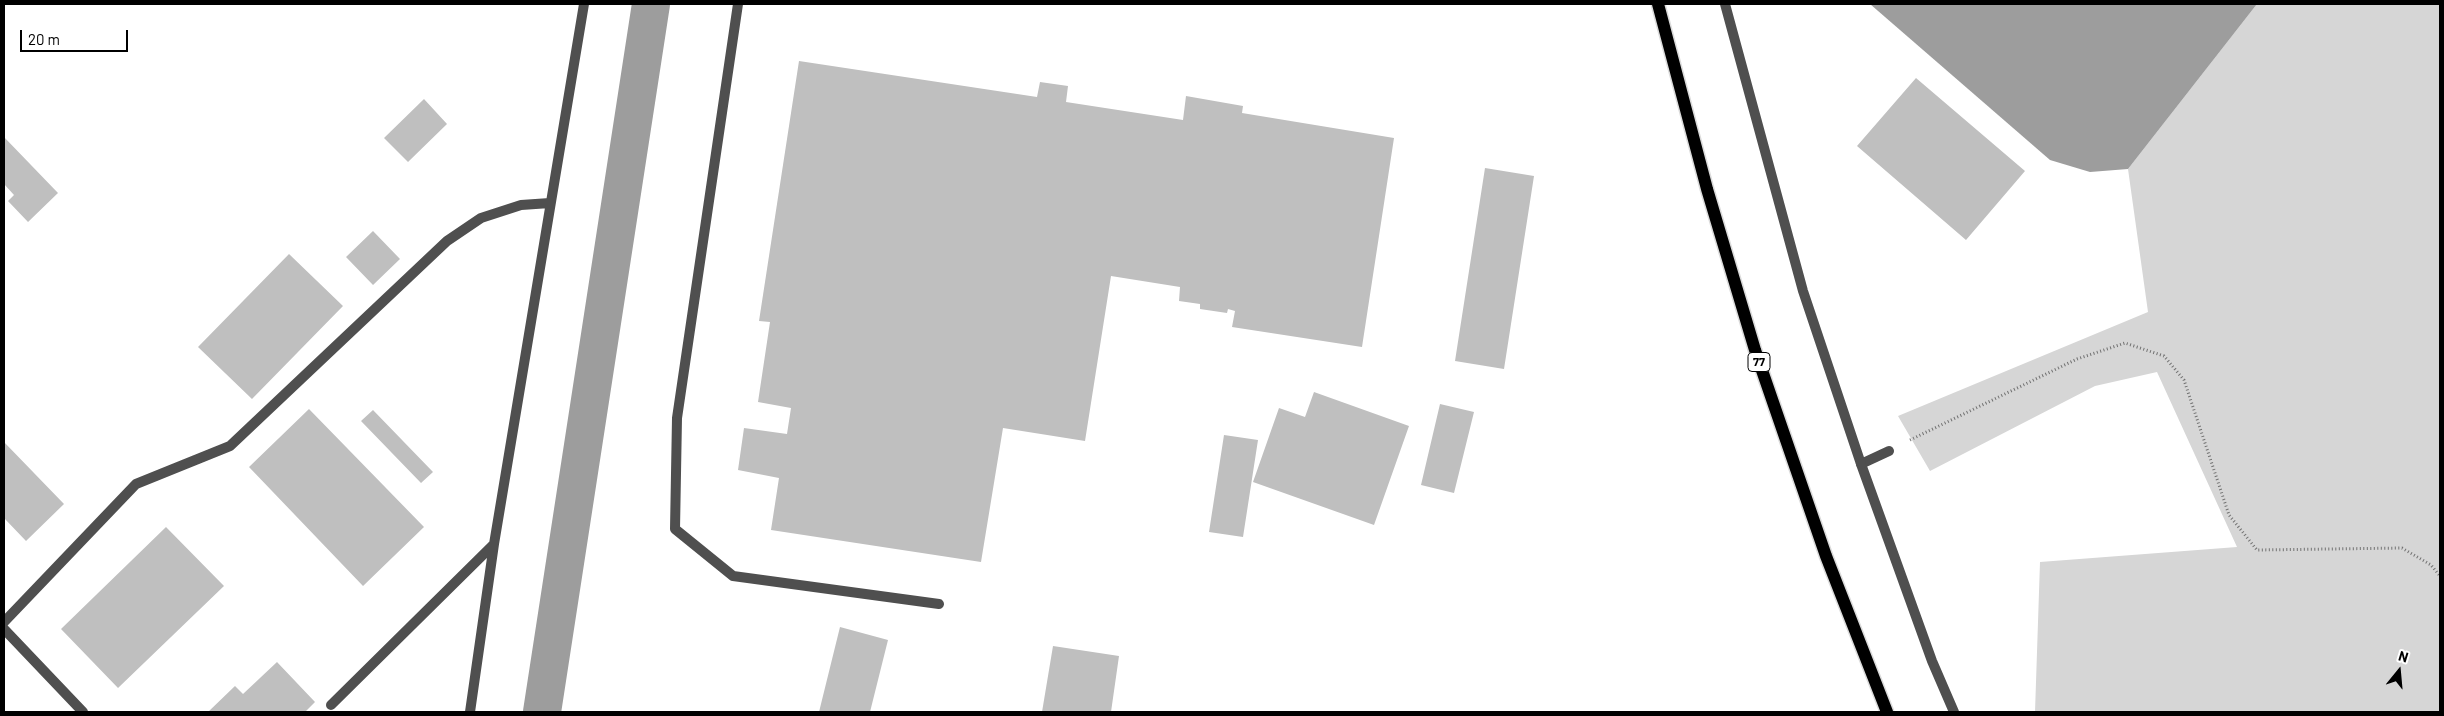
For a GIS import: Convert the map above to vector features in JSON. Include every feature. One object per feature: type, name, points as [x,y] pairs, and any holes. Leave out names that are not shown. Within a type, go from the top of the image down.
[{"type":"main road","name":"77","points":[[1658,4],[1704,180],[1755,350],[1826,556],[1887,712]]},
{"type":"street","points":[[470,712],[494,544],[584,4]]},
{"type":"street","points":[[738,4],[678,418],[675,529],[733,576],[939,604]]},
{"type":"street","points":[[1725,4],[1803,290],[1861,464],[1932,661],[1954,712]]},
{"type":"street","points":[[4,622],[136,484],[230,446],[447,242],[481,218],[521,205],[550,203]]},
{"type":"street","points":[[1861,464],[1889,450]]},
{"type":"street","points":[[331,705],[494,544]]},
{"type":"street","points":[[4,629],[83,712]]},
{"type":"path","points":[[1889,450],[2077,358],[2125,343],[2164,356],[2184,380],[2229,515],[2257,550],[2402,548],[2431,565],[2440,576]]},
{"type":"shaded area","points":[[1870,4],[2257,4],[2128,169],[2090,172],[2050,160]]},
{"type":"shaded area","points":[[2257,4],[2440,4],[2440,712],[2035,712],[2040,562],[2237,547],[2157,372],[2095,386],[1930,471],[1898,416],[2148,312],[2128,169]]},
{"type":"building","points":[[799,61],[1037,97],[1040,82],[1068,86],[1066,102],[1183,120],[1186,96],[1243,106],[1242,113],[1394,138],[1362,347],[1232,327],[1235,311],[1228,309],[1227,313],[1200,309],[1200,304],[1179,301],[1180,287],[1111,276],[1085,441],[1003,428],[981,562],[771,530],[779,478],[738,470],[744,428],[787,434],[791,408],[758,402],[770,322],[759,321]]},
{"type":"building","points":[[1916,78],[2025,171],[1966,240],[1857,146]]},
{"type":"building","points":[[424,99],[447,124],[408,162],[384,138]]},
{"type":"building","points":[[4,137],[58,193],[28,222],[8,201],[14,195],[4,184]]},
{"type":"building","points":[[1485,168],[1534,176],[1504,369],[1455,361]]},
{"type":"building","points":[[373,231],[400,259],[373,285],[346,257]]},
{"type":"building","points":[[289,254],[343,306],[252,399],[198,347]]},
{"type":"building","points":[[1314,392],[1409,426],[1374,525],[1253,482],[1279,408],[1305,417]]},
{"type":"building","points":[[1440,404],[1474,412],[1454,493],[1421,485]]},
{"type":"building","points":[[309,409],[424,527],[363,586],[249,467]]},
{"type":"building","points":[[373,410],[433,472],[421,483],[361,421]]},
{"type":"building","points":[[1224,435],[1258,440],[1243,537],[1209,532]]},
{"type":"building","points":[[4,442],[64,504],[26,541],[4,518]]},
{"type":"building","points":[[166,527],[224,586],[118,688],[61,629]]},
{"type":"building","points":[[840,627],[888,640],[870,712],[819,712]]},
{"type":"building","points":[[1053,646],[1119,656],[1111,712],[1042,712]]},
{"type":"building","points":[[277,662],[315,702],[305,712],[208,712],[235,686],[243,694]]},
{"type":"waterway","points":[[542,712],[651,4]]}]
